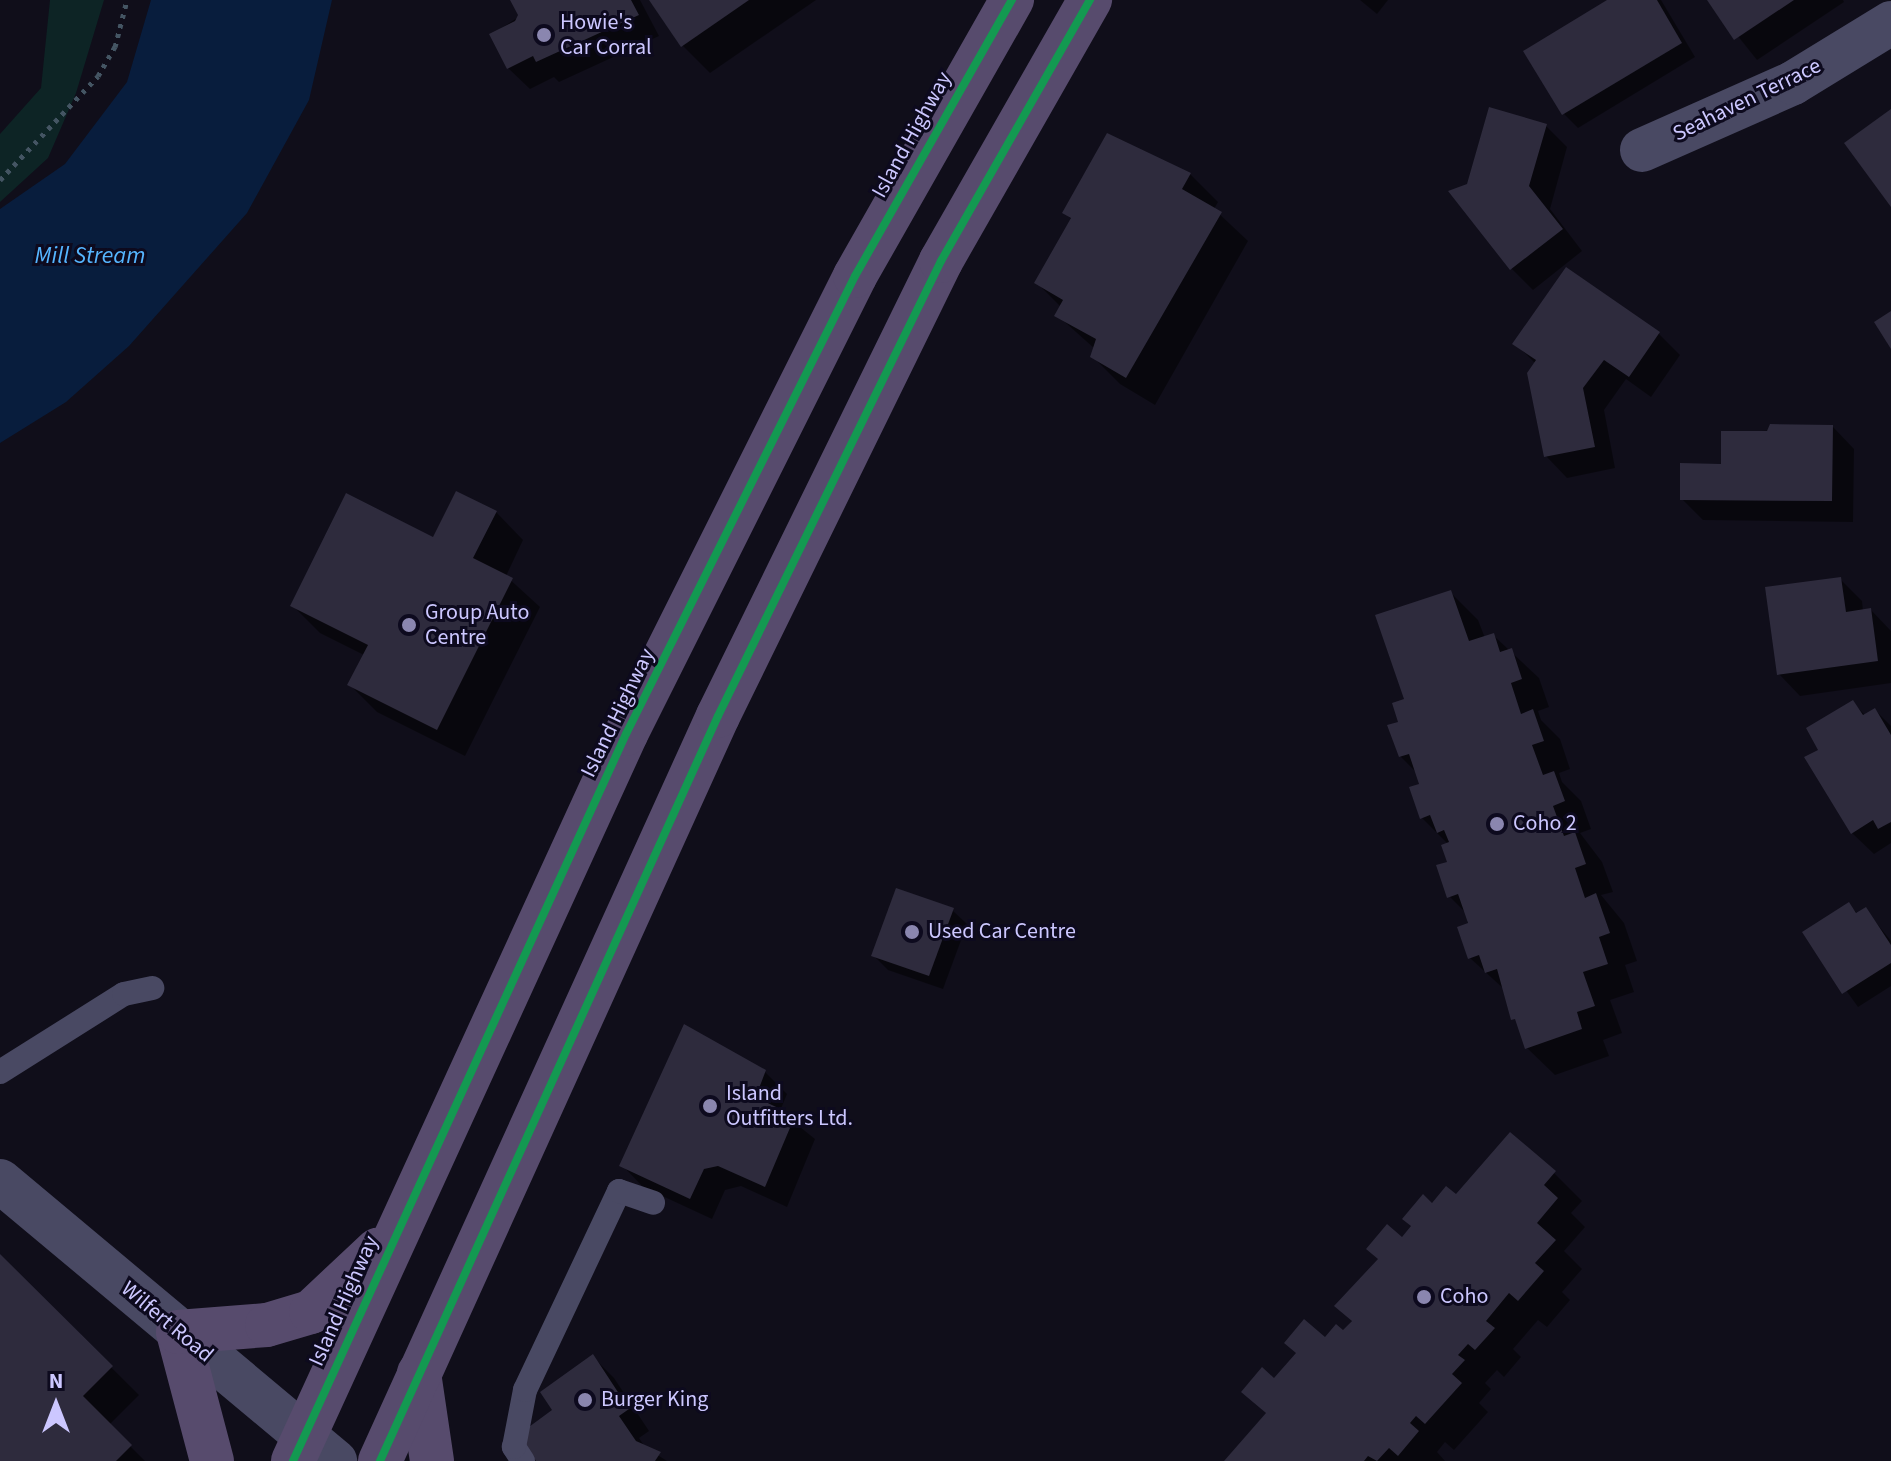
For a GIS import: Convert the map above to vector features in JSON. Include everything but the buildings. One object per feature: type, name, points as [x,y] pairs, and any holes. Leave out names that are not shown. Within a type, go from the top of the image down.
[{"type":"main road","name":"Island Highway","points":[[311,1453],[394,1235],[626,734],[855,276],[1012,0]]},
{"type":"main road","points":[[380,1461],[725,702],[941,261],[1090,0]]},
{"type":"main road","points":[[212,1461],[178,1332],[267,1325],[311,1312],[394,1235]]},
{"type":"main road","points":[[419,1373],[432,1461]]},
{"type":"street","name":"Seahaven Terrace","points":[[1642,150],[1793,83],[1891,23]]},
{"type":"street","name":"Wilfert Road","points":[[0,1181],[178,1332],[311,1453]]},
{"type":"lane","points":[[0,1072],[124,994],[152,988]]},
{"type":"lane","points":[[523,1461],[514,1447],[525,1390],[619,1191],[653,1203]]},
{"type":"path","points":[[0,180],[98,76],[115,47],[127,0]]},
{"type":"green space","points":[[50,0],[104,0],[76,93],[48,158],[0,202],[0,134],[41,88]]},
{"type":"water","name":"Mill Stream","points":[[151,0],[332,0],[309,100],[247,213],[129,346],[66,402],[0,443],[0,209],[65,164],[127,82]]},
{"type":"cycle path","points":[[293,1461],[626,734],[855,276],[1012,0]]},
{"type":"cycle path","points":[[380,1461],[718,716],[941,261],[1090,0]]},
{"type":"place","name":"Howie's Car Corral","points":[[544,35]]},
{"type":"place","name":"Group Auto Centre","points":[[409,625]]},
{"type":"place","name":"Coho 2","points":[[1497,824]]},
{"type":"place","name":"Used Car Centre","points":[[912,932]]},
{"type":"place","name":"Island Outfitters Ltd.","points":[[710,1106]]},
{"type":"place","name":"Coho","points":[[1424,1297]]},
{"type":"place","name":"Burger King","points":[[585,1400]]}]
